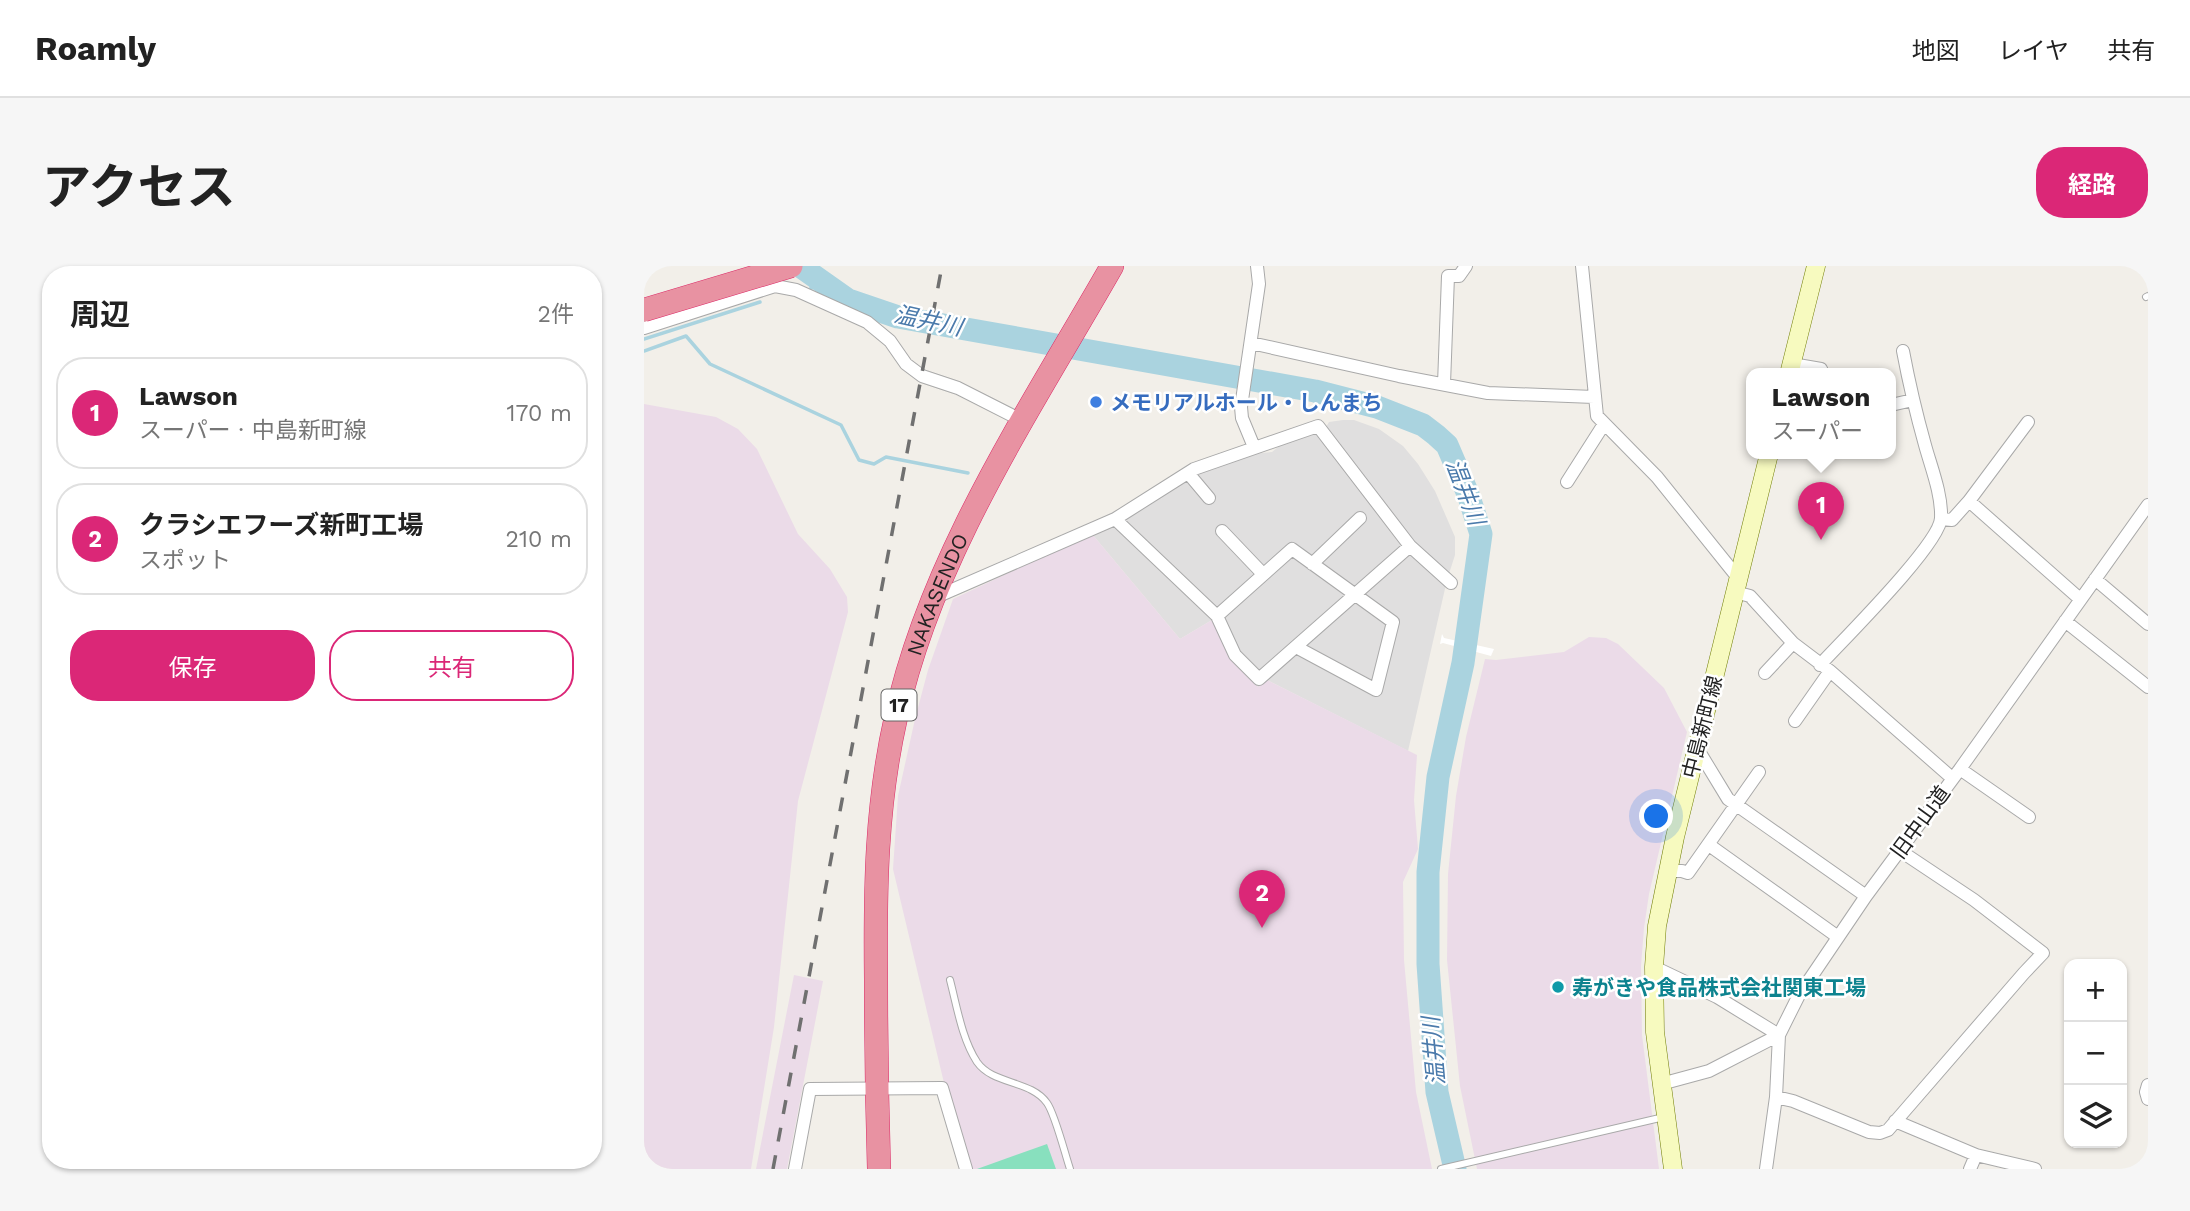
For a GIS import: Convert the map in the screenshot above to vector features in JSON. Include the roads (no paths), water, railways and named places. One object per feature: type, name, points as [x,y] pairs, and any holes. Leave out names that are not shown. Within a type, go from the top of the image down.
[{"type":"highway","points":[[644,310],[791,266]]},
{"type":"highway","name":"NAKASENDO","points":[[879,1169],[875,898],[878,826],[896,715],[910,664],[934,598],[977,506],[1112,266]]},
{"type":"main road","points":[[1791,368],[1816,266]]},
{"type":"main road","name":"中島新町線","points":[[1673,1169],[1655,1032],[1654,968],[1657,926],[1667,872],[1768,459]]},
{"type":"street","points":[[734,266],[740,272],[775,286],[796,290],[867,322],[890,341],[906,364],[922,376],[958,388],[1023,421]]},
{"type":"street","points":[[1254,447],[1242,418],[1242,394],[1259,284],[1257,266]]},
{"type":"street","points":[[1444,384],[1448,276],[1459,276],[1466,266]]},
{"type":"street","points":[[1582,266],[1597,416],[1657,477],[1737,586],[1750,596],[1793,643],[1956,774],[2029,817]]},
{"type":"street","points":[[644,328],[775,286]]},
{"type":"street","points":[[1251,345],[1488,393],[1594,397]]},
{"type":"street","points":[[1796,721],[1825,668],[1934,537],[1941,519],[1936,487],[1903,351]]},
{"type":"street","points":[[1896,404],[1913,400]]},
{"type":"street","points":[[1941,519],[1952,520],[2028,422]]},
{"type":"street","points":[[1567,482],[1604,424]]},
{"type":"street","points":[[934,598],[1115,519],[1212,461],[1318,426],[1410,546],[1451,583]]},
{"type":"street","points":[[1188,473],[1209,498]]},
{"type":"street","points":[[1969,501],[2080,599]]},
{"type":"street","name":"旧中山道","points":[[1766,1169],[1776,1097],[1779,1035],[1799,995],[1899,849],[1956,774],[2148,505]]},
{"type":"street","points":[[1312,564],[1360,518]]},
{"type":"street","points":[[1115,519],[1217,616],[1235,655],[1259,679],[1410,546]]},
{"type":"street","points":[[1222,531],[1263,574]]},
{"type":"street","points":[[1217,616],[1292,549],[1393,622],[1376,690],[1296,647]]},
{"type":"street","points":[[2095,579],[2148,624]]},
{"type":"street","points":[[2065,621],[2148,687]]},
{"type":"street","points":[[1765,673],[1793,643]]},
{"type":"street","points":[[1697,748],[1728,799],[1866,896]]},
{"type":"street","points":[[1667,872],[1688,873],[1759,772]]},
{"type":"street","points":[[1709,845],[1838,936]]},
{"type":"street","points":[[1776,1097],[1793,1101],[1869,1132],[1880,1133],[1888,1130],[2043,953],[1974,900],[1899,849]]},
{"type":"street","points":[[1654,968],[1717,997],[1779,1035]]},
{"type":"street","points":[[1661,1084],[1709,1071],[1779,1035]]},
{"type":"street","points":[[2148,1085],[2148,1099]]},
{"type":"street","points":[[794,1169],[810,1089],[942,1088],[967,1169]]},
{"type":"street","points":[[1895,1121],[1976,1155],[2035,1169]]},
{"type":"street","points":[[1970,1169],[1976,1155]]},
{"type":"lane","points":[[950,980],[963,1028],[978,1064],[989,1073],[1032,1091],[1046,1102],[1070,1169]]},
{"type":"lane","points":[[1441,1169],[1665,1117]]},
{"type":"waterway","name":"温井川","points":[[800,266],[848,300],[898,317],[1315,391],[1377,407],[1423,425],[1447,445],[1468,494],[1481,534],[1463,663],[1438,777],[1428,872],[1428,964],[1437,1092],[1455,1169]]},
{"type":"waterway","points":[[811,288],[825,284]]},
{"type":"waterway","points":[[644,339],[760,302]]},
{"type":"waterway","points":[[644,351],[686,336],[710,364],[841,425],[859,460],[874,464],[886,457],[968,473]]},
{"type":"railway","points":[[773,1169],[942,266]]},
{"type":"place","name":"メモリアルホール・しんまち","points":[[1096,402]]},
{"type":"place","name":"Lawson","points":[[1821,540]]},
{"type":"place","name":"クラシエフーズ新町工場","points":[[1262,928]]},
{"type":"place","name":"寿がきや食品株式会社関東工場","points":[[1558,987]]}]
